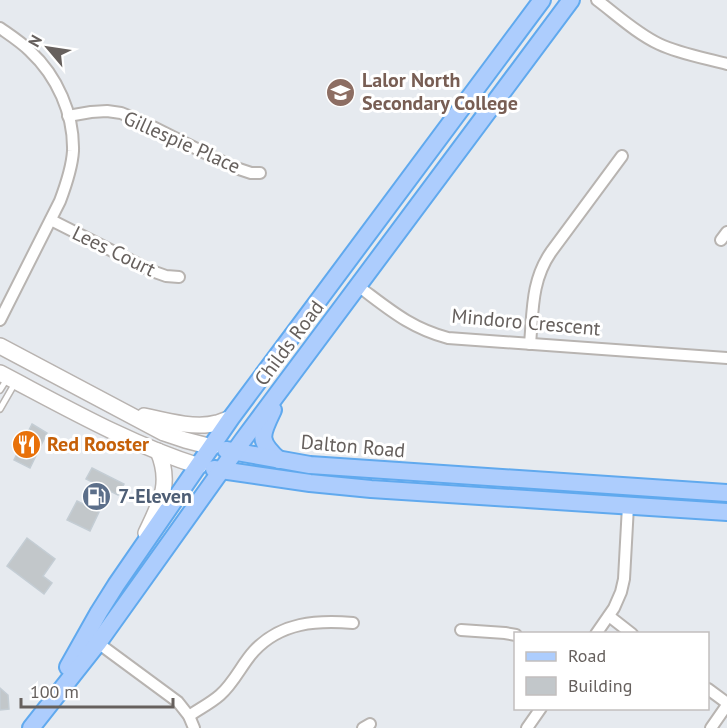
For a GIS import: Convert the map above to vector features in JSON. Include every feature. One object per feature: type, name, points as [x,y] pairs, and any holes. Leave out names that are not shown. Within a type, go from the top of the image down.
[{"type":"main road","name":"Childs Road","points":[[92,639],[99,612],[231,418],[542,0]]},
{"type":"main road","name":"Childs Road","points":[[31,728],[92,639],[119,613],[235,451],[571,0]]},
{"type":"main road","name":"Mindoro Crescent","points":[[339,272],[358,286]]},
{"type":"main road","name":"Dalton Road","points":[[0,346],[164,433],[212,447],[310,465],[727,494]]},
{"type":"main road","name":"Dalton Road","points":[[6,381],[158,451],[199,466],[299,482],[370,489],[727,512]]},
{"type":"main road","points":[[279,460],[268,450],[263,442],[263,436],[265,426],[286,384]]},
{"type":"main road","points":[[126,413],[175,423],[204,425],[231,418]]},
{"type":"main road","points":[[134,558],[162,495],[165,473],[158,451]]},
{"type":"main road","points":[[628,506],[629,487]]},
{"type":"main road","points":[[99,612],[107,615],[119,613]]},
{"type":"street","points":[[597,0],[659,44],[673,50],[727,64]]},
{"type":"street","points":[[0,28],[29,50],[52,78],[61,94],[68,116],[73,151],[67,184],[0,320]]},
{"type":"street","name":"Gillespie Place","points":[[68,116],[107,111],[121,113],[233,167],[251,173],[260,173]]},
{"type":"street","points":[[530,345],[535,285],[541,267],[622,156]]},
{"type":"street","name":"Lees Court","points":[[51,220],[153,271],[166,276],[179,277]]},
{"type":"street","name":"Mindoro Crescent","points":[[358,286],[422,330],[463,340],[727,358]]},
{"type":"street","points":[[597,632],[618,600],[624,579],[628,506]]},
{"type":"street","points":[[609,616],[632,632]]},
{"type":"street","points":[[189,716],[220,695],[254,651],[279,632],[312,622],[353,623]]},
{"type":"street","points":[[461,630],[514,635]]},
{"type":"street","points":[[92,639],[171,696],[183,707],[194,728]]},
{"type":"street","points":[[709,690],[727,704],[711,728]]},
{"type":"street","points":[[527,728],[540,710]]},
{"type":"lane","points":[[0,409],[6,381]]},
{"type":"building","points":[[32,424],[47,433],[30,468],[14,460]]},
{"type":"building","points":[[92,468],[124,484],[118,495],[86,479]]},
{"type":"building","points":[[77,501],[99,512],[90,531],[67,520]]},
{"type":"building","points":[[27,538],[55,559],[43,576],[52,583],[44,594],[7,566]]},
{"type":"building","points":[[0,688],[8,695],[9,709],[0,710]]},
{"type":"place","name":"Lalor North Secondary College","points":[[341,92]]},
{"type":"place","name":"Red Rooster","points":[[26,444]]},
{"type":"place","name":"7-Eleven","points":[[97,496]]}]
